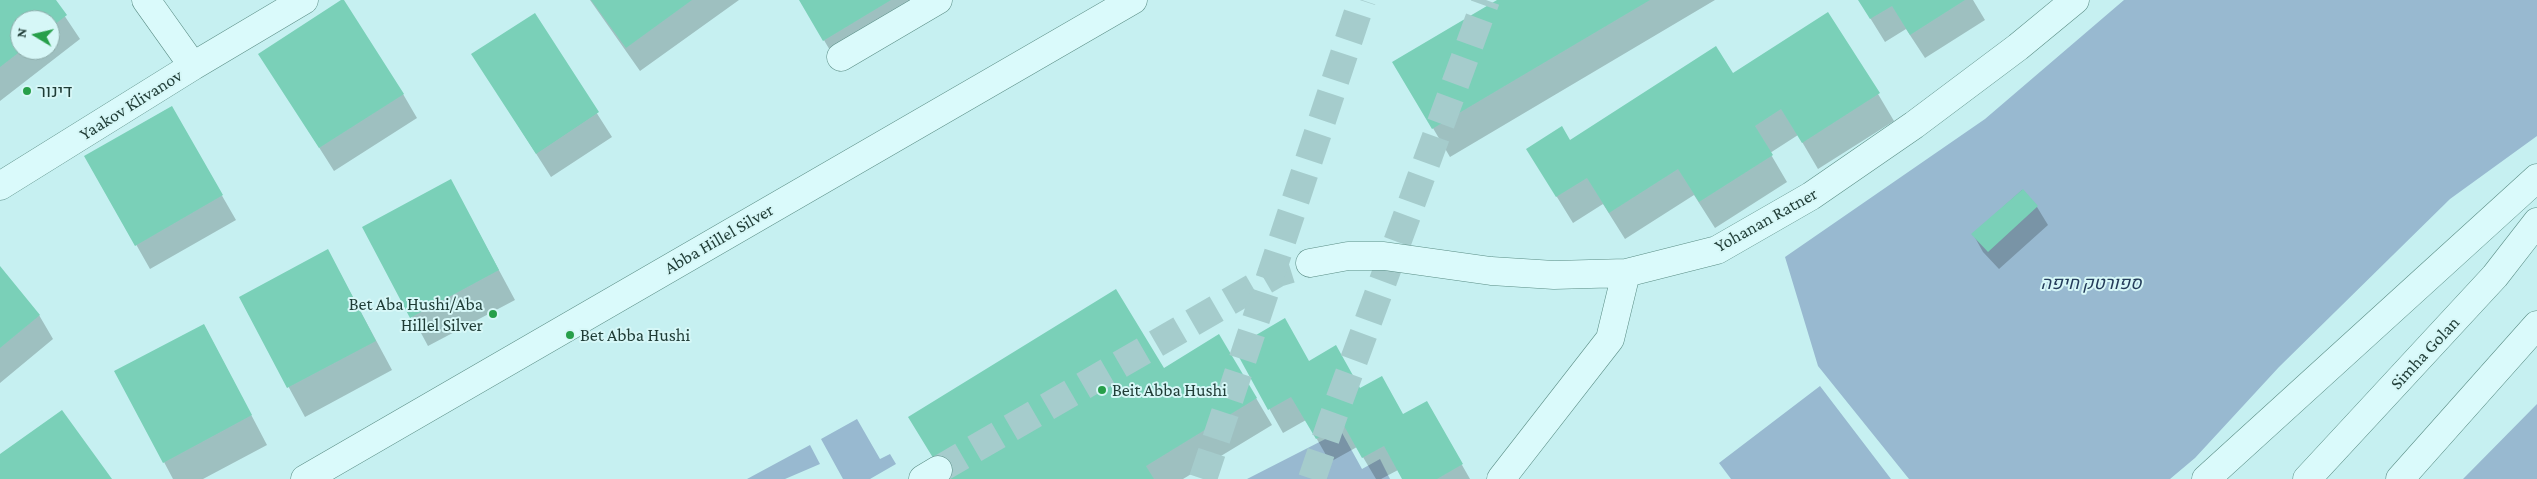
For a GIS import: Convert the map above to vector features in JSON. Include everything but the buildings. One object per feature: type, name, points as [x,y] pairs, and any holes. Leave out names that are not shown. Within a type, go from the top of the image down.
[{"type":"street","name":"Yaakov Klivanov","points":[[0,186],[193,66],[146,0]]},
{"type":"street","points":[[193,66],[304,0]]},
{"type":"street","points":[[841,57],[938,0]]},
{"type":"street","name":"Abba Hillel Silver","points":[[305,479],[1132,0]]},
{"type":"street","name":"Yohanan Ratner","points":[[1310,263],[1348,256],[1384,256],[1491,271],[1554,275],[1626,273],[1717,250],[1811,196],[1914,125],[2018,47],[2075,0]]},
{"type":"street","points":[[2206,479],[2537,178]]},
{"type":"street","name":"Simha Golan","points":[[2307,479],[2495,276],[2537,222]]},
{"type":"street","points":[[1501,479],[1610,339],[1626,273]]},
{"type":"street","points":[[2400,479],[2537,325]]},
{"type":"green space","name":"ספורטק חיפה","points":[[2124,0],[2537,0],[2537,136],[2450,199],[2279,367],[2195,458],[2170,479],[1909,479],[1818,366],[1785,257],[1985,119]]},
{"type":"green space","points":[[1820,386],[1891,479],[1731,479],[1719,463]]},
{"type":"green space","points":[[2537,404],[2537,479],[2463,479]]},
{"type":"green space","points":[[857,419],[880,459],[890,454],[896,464],[870,479],[843,479],[821,439]]},
{"type":"green space","points":[[1341,431],[1362,469],[1380,459],[1390,479],[1247,479]]},
{"type":"green space","points":[[810,445],[820,464],[785,479],[747,479]]},
{"type":"tunnel","points":[[1203,479],[1362,0]]},
{"type":"tunnel","points":[[1312,479],[1486,0]]},
{"type":"tunnel","points":[[938,470],[1278,273],[1310,263]]},
{"type":"place","name":"דינור","points":[[27,91]]},
{"type":"place","name":"Bet Aba Hushi/Aba Hillel Silver","points":[[493,314]]},
{"type":"place","name":"Bet Abba Hushi","points":[[570,335]]},
{"type":"place","name":"Beit Abba Hushi","points":[[1102,390]]}]
